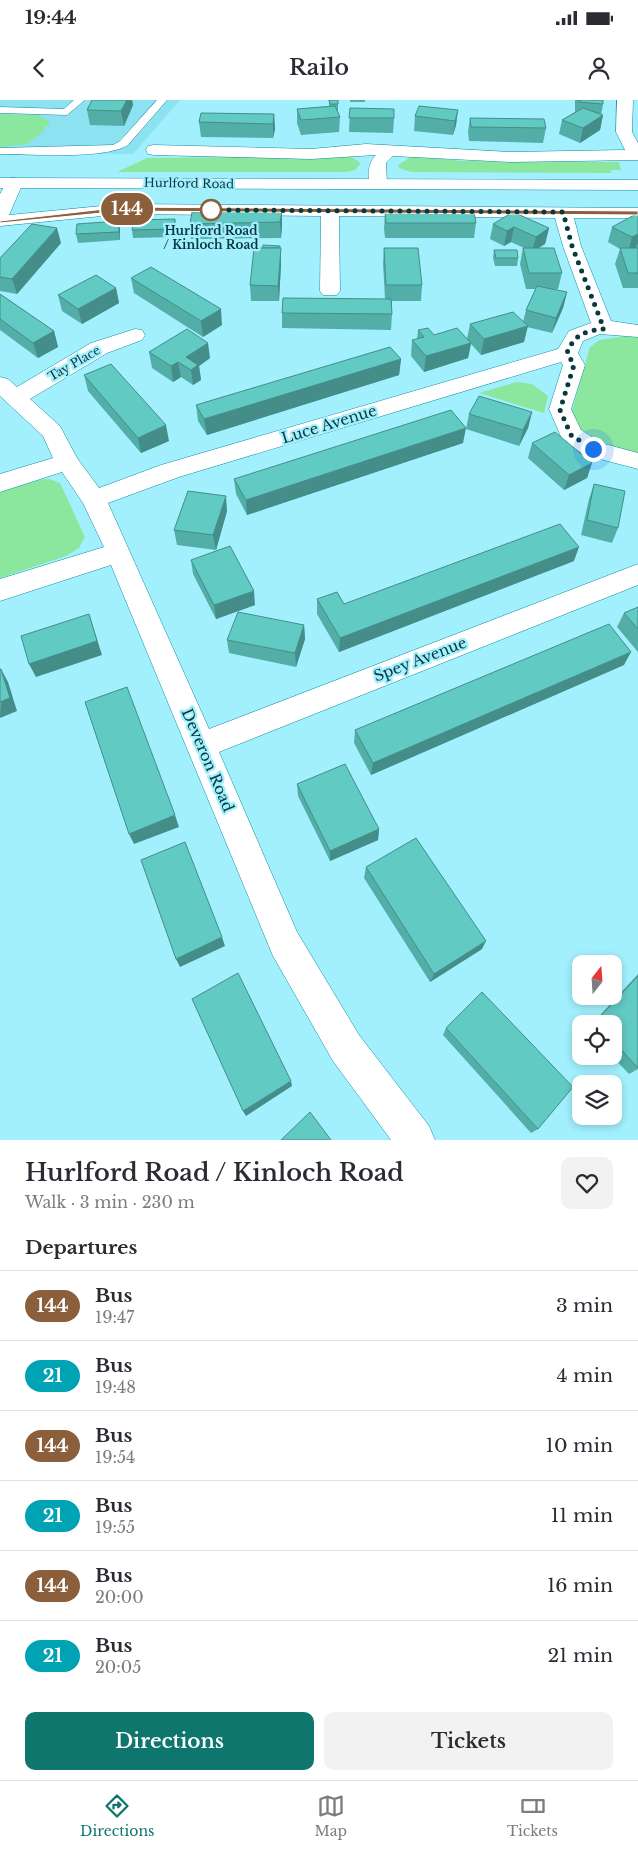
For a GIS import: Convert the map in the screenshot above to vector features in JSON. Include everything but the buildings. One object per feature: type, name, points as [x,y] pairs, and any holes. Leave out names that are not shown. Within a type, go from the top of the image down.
[{"type":"street","points":[[154,150],[311,154],[366,149],[511,157],[637,154],[624,132],[626,100]]},
{"type":"street","points":[[378,184],[378,162],[389,151]]},
{"type":"street","points":[[0,214],[7,183]]},
{"type":"street","name":"Hurlford Road","points":[[7,183],[638,185]]},
{"type":"street","name":"Hurlford Road","points":[[0,221],[122,209],[638,213]]},
{"type":"street","points":[[330,212],[330,291]]},
{"type":"street","points":[[563,212],[572,246],[604,329]]},
{"type":"street","points":[[638,331],[588,330],[577,336],[567,353],[574,365],[560,410],[571,435],[593,449],[638,461]]},
{"type":"street","name":"Tay Place","points":[[8,390],[99,348],[135,335]]},
{"type":"street","name":"Luce Avenue","points":[[94,499],[170,471],[567,353]]},
{"type":"street","name":"Deveron Road","points":[[8,390],[52,432],[67,462],[94,499],[119,552],[286,944],[346,1048],[415,1140]]},
{"type":"street","points":[[0,483],[67,462]]},
{"type":"street","points":[[0,590],[119,552]]},
{"type":"street","name":"Spey Avenue","points":[[202,745],[638,574]]},
{"type":"lane","points":[[66,112],[80,100]]},
{"type":"lane","points":[[0,150],[102,150],[116,148],[124,143],[162,100]]},
{"type":"lane","points":[[0,110],[86,113]]},
{"type":"lane","points":[[136,115],[150,115]]},
{"type":"shaded area","points":[[0,100],[180,100],[133,154],[0,153]]},
{"type":"green space","points":[[0,114],[37,115],[49,121],[49,125],[42,129],[46,129],[28,144],[0,147]]},
{"type":"green space","points":[[350,156],[361,163],[355,170],[346,172],[117,172],[147,158]]},
{"type":"green space","points":[[412,156],[462,161],[619,162],[621,170],[611,170],[611,173],[411,172],[399,168],[398,165]]},
{"type":"green space","points":[[625,336],[638,337],[638,454],[621,450],[584,433],[578,426],[572,411],[590,347],[600,340]]},
{"type":"green space","points":[[517,382],[532,384],[548,396],[544,413],[479,393]]},
{"type":"green space","points":[[49,479],[60,483],[85,537],[79,548],[66,556],[0,578],[0,491],[35,480]]},
{"type":"bus line","name":"144","points":[[0,221],[122,209],[638,213]]},
{"type":"place","name":"Hurlford Road / Kinloch Road","points":[[211,210]]},
{"type":"route","points":[[211,210],[563,212],[572,246],[604,329],[588,330],[577,336],[570,344],[567,353],[574,365],[560,410],[571,435],[593,449]]}]
